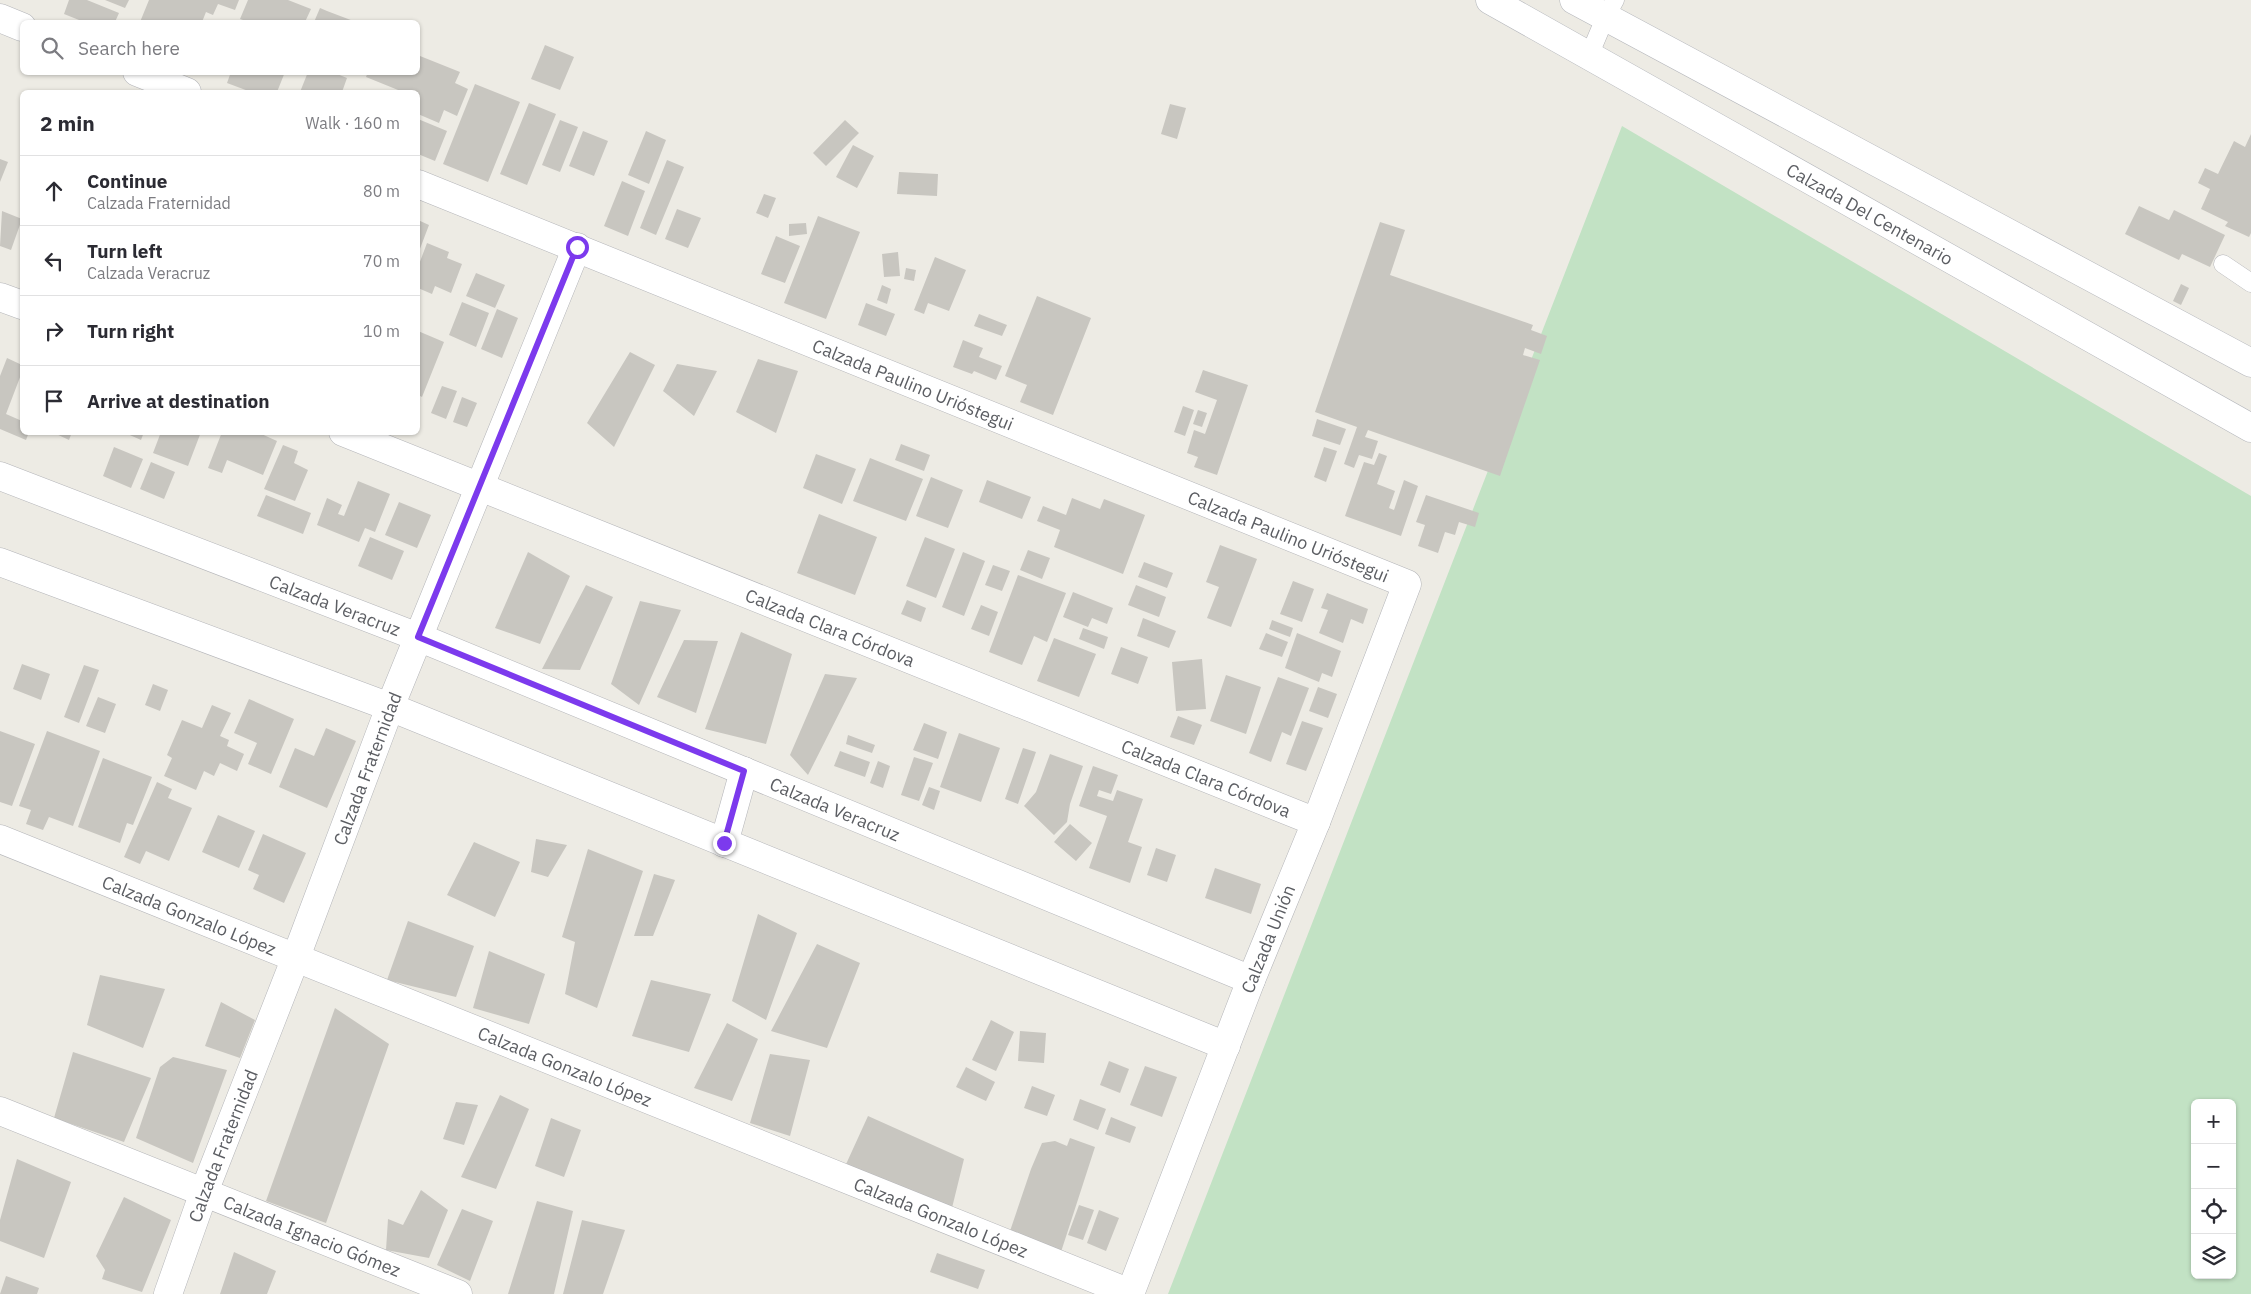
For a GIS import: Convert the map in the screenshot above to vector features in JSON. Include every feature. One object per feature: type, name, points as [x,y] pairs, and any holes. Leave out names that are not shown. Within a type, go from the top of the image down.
[{"type":"street","name":"Calzada Del Centenario","points":[[1490,0],[2251,428]]},
{"type":"street","points":[[1574,0],[1610,9],[2251,362]]},
{"type":"street","points":[[0,18],[20,26]]},
{"type":"street","points":[[144,75],[182,90]]},
{"type":"street","name":"Calzada Paulino Urióstegui","points":[[420,185],[1407,584]]},
{"type":"street","name":"Calzada Fraternidad","points":[[168,1294],[204,1192],[296,957],[390,707],[577,247]]},
{"type":"street","points":[[0,296],[20,305]]},
{"type":"street","name":"Calzada Clara Córdova","points":[[351,435],[1316,822]]},
{"type":"street","name":"Calzada Veracruz","points":[[0,476],[418,637],[1251,980]]},
{"type":"street","points":[[0,562],[390,707],[1226,1046]]},
{"type":"street","name":"Calzada Unión","points":[[1130,1294],[1251,980],[1316,822],[1407,584]]},
{"type":"street","points":[[724,843],[744,771]]},
{"type":"street","name":"Calzada Gonzalo López","points":[[0,839],[1130,1294]]},
{"type":"street","name":"Calzada Ignacio Gómez","points":[[0,1111],[458,1294]]},
{"type":"lane","points":[[1589,56],[1610,9]]},
{"type":"lane","points":[[2223,264],[2251,283]]},
{"type":"green space","points":[[1622,126],[2251,496],[2251,1294],[1168,1294]]},
{"type":"building","points":[[69,0],[87,0],[119,13],[116,20],[79,20],[64,14]]},
{"type":"building","points":[[105,0],[129,0],[125,8]]},
{"type":"building","points":[[149,0],[239,0],[235,10],[218,4],[213,15],[206,12],[203,20],[141,20]]},
{"type":"building","points":[[248,0],[288,0],[311,9],[306,20],[240,19]]},
{"type":"building","points":[[320,8],[351,20],[315,20]]},
{"type":"building","points":[[545,45],[574,57],[560,90],[531,79]]},
{"type":"building","points":[[420,56],[460,72],[455,83],[468,89],[457,116],[444,110],[439,123],[420,115],[420,90],[398,90],[366,77],[367,75],[420,75]]},
{"type":"building","points":[[230,75],[284,75],[278,90],[246,90],[227,83]]},
{"type":"building","points":[[307,75],[340,75],[347,78],[343,90],[301,90]]},
{"type":"building","points":[[475,84],[520,102],[488,182],[443,164]]},
{"type":"building","points":[[529,103],[556,114],[527,185],[500,174]]},
{"type":"building","points":[[1170,104],[1186,108],[1177,139],[1161,134]]},
{"type":"building","points":[[420,120],[447,131],[435,161],[420,155]]},
{"type":"building","points":[[560,120],[578,127],[560,172],[542,165]]},
{"type":"building","points":[[845,120],[859,133],[826,166],[813,153]]},
{"type":"building","points":[[583,131],[608,141],[594,176],[569,166]]},
{"type":"building","points":[[646,131],[666,140],[649,184],[628,175]]},
{"type":"building","points":[[2251,134],[2251,233],[2249,237],[2225,226],[2228,222],[2201,209],[2210,189],[2198,183],[2205,168],[2218,174],[2234,141],[2245,147]]},
{"type":"building","points":[[853,145],[874,156],[857,188],[836,177]]},
{"type":"building","points":[[0,159],[8,162],[0,182]]},
{"type":"building","points":[[667,160],[684,167],[656,235],[640,228]]},
{"type":"building","points":[[899,172],[938,174],[937,196],[897,194]]},
{"type":"building","points":[[622,181],[645,191],[628,236],[604,226]]},
{"type":"building","points":[[764,194],[776,198],[768,218],[756,213]]},
{"type":"building","points":[[2139,206],[2169,220],[2174,210],[2225,235],[2210,267],[2182,254],[2179,260],[2125,234]]},
{"type":"building","points":[[677,209],[701,218],[688,248],[665,239]]},
{"type":"building","points":[[2,211],[20,218],[20,225],[11,250],[0,246]]},
{"type":"building","points":[[818,216],[860,232],[826,319],[784,303]]},
{"type":"building","points":[[420,221],[429,225],[420,249]]},
{"type":"building","points":[[1380,222],[1405,230],[1390,275],[1533,325],[1531,330],[1547,336],[1541,354],[1525,348],[1523,355],[1540,360],[1500,476],[1368,430],[1365,437],[1378,441],[1372,459],[1359,455],[1354,468],[1344,464],[1357,427],[1315,412]]},
{"type":"building","points":[[806,223],[807,234],[789,236],[789,224]]},
{"type":"building","points":[[776,236],[800,246],[785,283],[761,274]]},
{"type":"building","points":[[427,243],[449,252],[447,258],[462,264],[451,293],[435,286],[432,294],[420,289],[420,262]]},
{"type":"building","points":[[898,252],[900,276],[884,277],[882,254]]},
{"type":"building","points":[[935,257],[966,270],[949,311],[928,303],[924,314],[914,310]]},
{"type":"building","points":[[906,268],[916,270],[914,281],[904,279]]},
{"type":"building","points":[[476,273],[505,285],[495,308],[466,296]]},
{"type":"building","points":[[2181,284],[2189,288],[2181,305],[2173,301]]},
{"type":"building","points":[[882,285],[891,289],[887,304],[877,300]]},
{"type":"building","points":[[1037,296],[1091,318],[1053,415],[1020,402],[1027,385],[1005,376]]},
{"type":"building","points":[[462,302],[489,313],[476,347],[449,335]]},
{"type":"building","points":[[866,303],[895,314],[886,336],[858,325]]},
{"type":"building","points":[[497,309],[518,318],[502,358],[481,349]]},
{"type":"building","points":[[979,314],[1007,325],[1002,336],[974,326]]},
{"type":"building","points":[[420,332],[444,342],[422,397],[420,396]]},
{"type":"building","points":[[963,340],[983,348],[979,357],[1002,366],[996,380],[974,371],[972,374],[953,367]]},
{"type":"building","points":[[630,352],[655,365],[614,447],[587,423]]},
{"type":"building","points":[[7,358],[20,364],[20,377],[6,414],[20,420],[20,435],[28,435],[26,440],[0,429],[0,376]]},
{"type":"building","points":[[758,359],[798,371],[776,433],[736,412]]},
{"type":"building","points":[[677,364],[717,371],[694,416],[663,391]]},
{"type":"building","points":[[1203,370],[1248,385],[1217,475],[1194,467],[1198,457],[1187,453],[1194,430],[1205,434],[1217,400],[1195,392]]},
{"type":"building","points":[[442,386],[457,391],[446,419],[431,413]]},
{"type":"building","points":[[462,397],[477,403],[467,427],[453,422]]},
{"type":"building","points":[[1183,406],[1194,410],[1185,436],[1174,432]]},
{"type":"building","points":[[1198,410],[1207,413],[1202,427],[1193,424]]},
{"type":"building","points":[[1317,419],[1346,429],[1340,445],[1312,436]]},
{"type":"building","points":[[58,435],[71,435],[69,440]]},
{"type":"building","points":[[130,435],[143,435],[141,440]]},
{"type":"building","points":[[160,435],[200,435],[188,466],[153,453]]},
{"type":"building","points":[[221,435],[264,435],[277,441],[263,475],[227,460],[222,473],[208,468]]},
{"type":"building","points":[[901,444],[930,455],[924,471],[895,460]]},
{"type":"building","points":[[283,445],[298,451],[294,463],[308,470],[295,501],[264,489]]},
{"type":"building","points":[[114,447],[143,459],[131,488],[103,476]]},
{"type":"building","points":[[1324,447],[1337,451],[1326,482],[1314,477]]},
{"type":"building","points":[[1379,453],[1387,456],[1377,484],[1395,491],[1389,508],[1394,510],[1404,480],[1418,486],[1401,536],[1345,516],[1364,462],[1374,465]]},
{"type":"building","points":[[816,454],[856,469],[842,504],[803,488]]},
{"type":"building","points":[[870,458],[923,479],[906,521],[853,501]]},
{"type":"building","points":[[151,462],[175,472],[164,499],[140,489]]},
{"type":"building","points":[[931,477],[963,490],[948,528],[916,516]]},
{"type":"building","points":[[987,480],[1031,497],[1022,519],[979,502]]},
{"type":"building","points":[[358,481],[390,494],[375,532],[365,528],[359,542],[317,525],[327,498],[342,505],[338,514],[344,516]]},
{"type":"building","points":[[266,495],[311,513],[303,534],[257,516]]},
{"type":"building","points":[[1426,495],[1479,513],[1475,527],[1459,522],[1455,535],[1445,532],[1438,553],[1418,546],[1425,525],[1416,522]]},
{"type":"building","points":[[1072,498],[1100,509],[1104,499],[1145,515],[1123,574],[1054,547],[1060,530],[1037,521],[1043,506],[1066,515]]},
{"type":"building","points":[[399,502],[431,515],[417,548],[385,535]]},
{"type":"building","points":[[819,514],[877,537],[855,595],[797,573]]},
{"type":"building","points":[[370,537],[404,551],[392,580],[358,566]]},
{"type":"building","points":[[925,537],[955,549],[936,598],[906,586]]},
{"type":"building","points":[[1220,545],[1257,559],[1231,627],[1207,618],[1219,587],[1206,582]]},
{"type":"building","points":[[1028,550],[1050,558],[1042,579],[1020,570]]},
{"type":"building","points":[[528,552],[570,576],[540,644],[495,628]]},
{"type":"building","points":[[963,552],[985,561],[964,616],[942,607]]},
{"type":"building","points":[[1144,562],[1173,573],[1167,588],[1138,577]]},
{"type":"building","points":[[993,565],[1010,571],[1002,591],[985,585]]},
{"type":"building","points":[[1018,575],[1066,593],[1047,642],[1034,636],[1022,665],[989,652]]},
{"type":"building","points":[[1293,581],[1314,589],[1302,622],[1280,614]]},
{"type":"building","points":[[586,585],[613,597],[580,670],[542,669]]},
{"type":"building","points":[[1136,585],[1166,597],[1159,617],[1128,605]]},
{"type":"building","points":[[1073,592],[1113,608],[1107,624],[1092,618],[1088,627],[1063,617]]},
{"type":"building","points":[[1327,593],[1368,609],[1363,624],[1351,619],[1343,643],[1319,633],[1328,610],[1321,608]]},
{"type":"building","points":[[907,600],[926,608],[921,622],[901,614]]},
{"type":"building","points":[[640,601],[681,610],[639,705],[611,684]]},
{"type":"building","points":[[981,605],[998,612],[989,636],[971,629]]},
{"type":"building","points":[[1143,618],[1176,631],[1169,648],[1137,636]]},
{"type":"building","points":[[1272,620],[1293,628],[1290,637],[1269,629]]},
{"type":"building","points":[[1083,628],[1108,637],[1104,649],[1079,639]]},
{"type":"building","points":[[741,632],[792,654],[766,744],[705,729]]},
{"type":"building","points":[[1266,633],[1288,642],[1282,657],[1259,649]]},
{"type":"building","points":[[1297,633],[1341,651],[1332,677],[1322,673],[1319,682],[1285,668]]},
{"type":"building","points":[[1054,638],[1096,654],[1079,697],[1037,681]]},
{"type":"building","points":[[684,640],[718,641],[696,713],[657,697]]},
{"type":"building","points":[[1121,647],[1148,657],[1138,684],[1111,674]]},
{"type":"building","points":[[1202,659],[1206,709],[1176,711],[1172,662]]},
{"type":"building","points":[[22,664],[50,674],[41,700],[13,689]]},
{"type":"building","points":[[84,665],[99,670],[79,723],[64,717]]},
{"type":"building","points":[[825,674],[857,678],[808,775],[790,755]]},
{"type":"building","points":[[1226,675],[1261,687],[1246,734],[1210,721]]},
{"type":"building","points":[[1278,677],[1309,688],[1291,736],[1282,732],[1271,762],[1249,753]]},
{"type":"building","points":[[153,684],[168,690],[160,711],[145,705]]},
{"type":"building","points":[[1318,687],[1337,694],[1328,718],[1309,711]]},
{"type":"building","points":[[98,697],[116,704],[105,733],[86,726]]},
{"type":"building","points":[[249,699],[294,719],[271,774],[248,764],[257,743],[234,733]]},
{"type":"building","points":[[212,705],[231,713],[220,736],[229,740],[227,746],[244,754],[237,771],[220,763],[214,776],[204,771],[196,790],[164,776],[172,758],[167,755],[182,720],[202,728]]},
{"type":"building","points":[[1178,716],[1202,725],[1194,745],[1170,737]]},
{"type":"building","points":[[1302,721],[1323,728],[1306,771],[1286,764]]},
{"type":"building","points":[[924,723],[947,732],[938,759],[913,750]]},
{"type":"building","points":[[326,728],[356,741],[327,808],[279,787],[295,748],[314,756]]},
{"type":"building","points":[[0,731],[35,744],[12,806],[0,802]]},
{"type":"building","points":[[47,731],[100,751],[73,826],[49,817],[43,830],[26,824],[31,810],[19,806]]},
{"type":"building","points":[[959,733],[1000,748],[981,802],[940,787]]},
{"type":"building","points":[[848,735],[875,745],[872,753],[846,744]]},
{"type":"building","points":[[1023,748],[1036,752],[1018,804],[1005,799]]},
{"type":"building","points":[[840,751],[870,762],[865,777],[834,766]]},
{"type":"building","points":[[1050,754],[1083,766],[1070,804],[1067,822],[1054,835],[1024,806],[1036,792]]},
{"type":"building","points":[[914,757],[933,763],[919,801],[901,795]]},
{"type":"building","points":[[103,758],[152,777],[133,825],[127,823],[120,843],[78,827]]},
{"type":"building","points":[[878,761],[890,766],[883,788],[870,783]]},
{"type":"building","points":[[1093,766],[1118,775],[1111,794],[1099,790],[1097,796],[1113,801],[1117,790],[1143,799],[1128,842],[1142,847],[1130,883],[1089,868],[1107,816],[1079,806]]},
{"type":"building","points":[[157,782],[172,789],[168,798],[192,808],[169,861],[146,851],[140,864],[124,857]]},
{"type":"building","points":[[929,787],[940,791],[934,810],[922,805]]},
{"type":"building","points":[[218,815],[255,831],[239,868],[202,852]]},
{"type":"building","points":[[1070,824],[1092,843],[1076,861],[1054,842]]},
{"type":"building","points":[[263,834],[306,853],[284,903],[253,889],[259,875],[248,870]]},
{"type":"building","points":[[536,839],[567,845],[548,877],[531,872]]},
{"type":"building","points":[[474,842],[520,862],[495,917],[447,895]]},
{"type":"building","points":[[1156,848],[1176,855],[1167,882],[1147,875]]},
{"type":"building","points":[[588,849],[643,871],[597,1008],[565,994],[575,942],[562,937]]},
{"type":"building","points":[[1215,868],[1261,884],[1251,914],[1205,898]]},
{"type":"building","points":[[654,874],[675,880],[653,936],[634,936]]},
{"type":"building","points":[[758,914],[797,933],[766,1020],[732,1001]]},
{"type":"building","points":[[408,921],[474,946],[456,997],[387,980]]},
{"type":"building","points":[[817,944],[860,963],[827,1048],[771,1031]]},
{"type":"building","points":[[489,951],[545,974],[529,1024],[473,1008]]},
{"type":"building","points":[[100,975],[165,989],[143,1048],[87,1025]]},
{"type":"building","points":[[651,980],[711,994],[689,1052],[632,1036]]},
{"type":"building","points":[[221,1002],[255,1020],[240,1058],[205,1046]]},
{"type":"building","points":[[335,1008],[389,1044],[326,1223],[266,1201]]},
{"type":"building","points":[[991,1020],[1014,1032],[996,1071],[972,1060]]},
{"type":"building","points":[[727,1023],[758,1039],[732,1101],[694,1088]]},
{"type":"building","points":[[1020,1031],[1046,1033],[1044,1063],[1018,1061]]},
{"type":"building","points":[[73,1052],[151,1078],[124,1142],[54,1118]]},
{"type":"building","points":[[770,1054],[810,1060],[790,1136],[750,1123]]},
{"type":"building","points":[[173,1057],[227,1070],[193,1163],[136,1138],[160,1067]]},
{"type":"building","points":[[1109,1061],[1129,1069],[1120,1093],[1100,1085]]},
{"type":"building","points":[[1145,1066],[1177,1077],[1162,1117],[1130,1105]]},
{"type":"building","points":[[966,1067],[995,1082],[986,1101],[956,1087]]},
{"type":"building","points":[[1032,1086],[1055,1095],[1047,1116],[1024,1108]]},
{"type":"building","points":[[500,1095],[529,1109],[496,1189],[461,1177]]},
{"type":"building","points":[[1080,1099],[1106,1109],[1098,1130],[1073,1120]]},
{"type":"building","points":[[456,1102],[478,1105],[464,1145],[443,1139]]},
{"type":"building","points":[[868,1116],[964,1159],[951,1212],[842,1173]]},
{"type":"building","points":[[1111,1117],[1136,1127],[1130,1143],[1105,1134]]},
{"type":"building","points":[[551,1118],[581,1130],[564,1177],[535,1166]]},
{"type":"building","points":[[1070,1138],[1095,1147],[1060,1255],[1009,1234],[1042,1143],[1055,1141],[1067,1146]]},
{"type":"building","points":[[17,1159],[71,1182],[44,1258],[0,1241],[0,1220]]},
{"type":"building","points":[[421,1190],[448,1210],[429,1258],[386,1250],[388,1219],[403,1225]]},
{"type":"building","points":[[124,1197],[171,1220],[142,1292],[102,1279],[105,1270],[96,1256]]},
{"type":"building","points":[[537,1201],[573,1211],[554,1294],[508,1294]]},
{"type":"building","points":[[1079,1205],[1094,1210],[1083,1240],[1068,1235]]},
{"type":"building","points":[[462,1209],[493,1221],[470,1281],[437,1265]]},
{"type":"building","points":[[1099,1210],[1119,1218],[1106,1251],[1087,1243]]},
{"type":"building","points":[[582,1220],[625,1230],[603,1294],[563,1294]]},
{"type":"building","points":[[234,1252],[276,1271],[267,1294],[220,1294]]},
{"type":"building","points":[[937,1253],[985,1270],[978,1289],[930,1272]]},
{"type":"building","points":[[6,1276],[39,1288],[37,1294],[0,1294]]},
{"type":"route","points":[[577,247],[418,637],[744,771],[724,843]]}]
